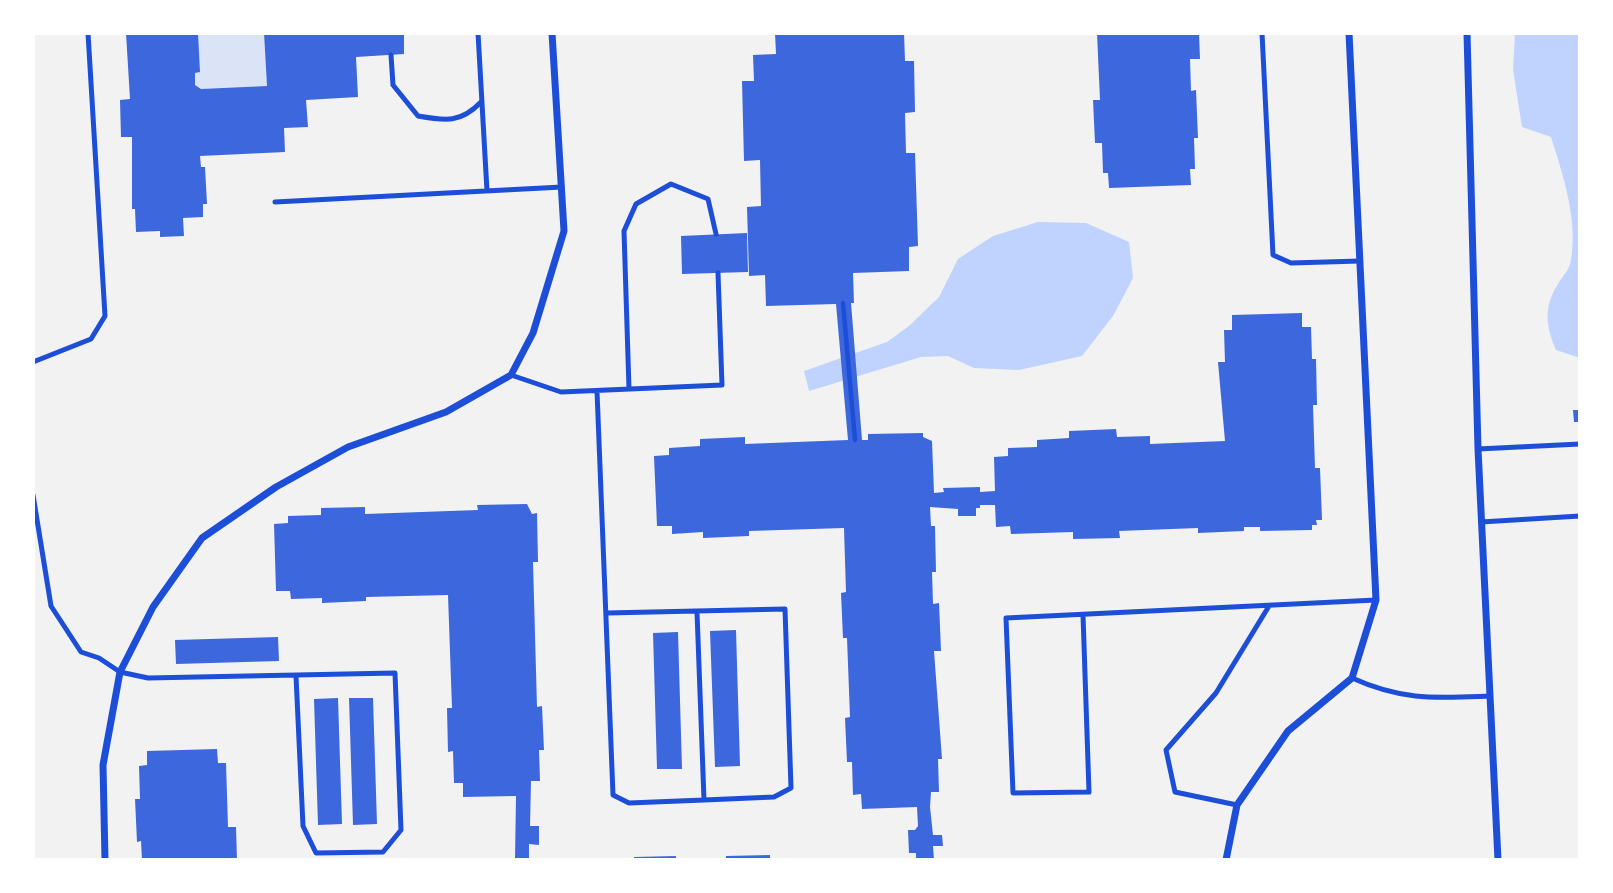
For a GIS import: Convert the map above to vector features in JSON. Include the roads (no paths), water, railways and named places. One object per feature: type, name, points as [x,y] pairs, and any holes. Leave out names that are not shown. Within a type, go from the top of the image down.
[{"type":"street","points":[[105,860],[103,765],[120,672],[153,607],[202,538],[276,487],[348,447],[446,412],[511,375],[533,333],[564,231],[552,33]]},
{"type":"street","points":[[1226,860],[1237,805],[1288,732],[1352,678],[1376,600],[1349,33]]},
{"type":"street","points":[[1467,33],[1478,449],[1498,860]]},
{"type":"lane","points":[[33,362],[91,339],[104,316],[88,33]]},
{"type":"lane","points":[[478,33],[487,191]]},
{"type":"lane","points":[[1262,33],[1273,255],[1291,263],[1360,261]]},
{"type":"lane","points":[[391,55],[393,85],[418,116],[447,122],[467,116],[481,102]]},
{"type":"lane","points":[[629,389],[624,231],[636,204],[671,184],[708,199],[716,234]]},
{"type":"lane","points":[[275,202],[562,187]]},
{"type":"lane","points":[[511,375],[561,392],[722,385],[718,273]]},
{"type":"lane","points":[[597,391],[613,795],[629,803],[774,797],[792,788],[785,609],[607,613]]},
{"type":"lane","points":[[1478,449],[1580,444]]},
{"type":"lane","points":[[33,495],[51,607],[81,652],[99,658],[120,672],[148,678],[395,673],[401,830],[383,852],[316,853],[303,826],[296,676]]},
{"type":"lane","points":[[1481,522],[1580,516]]},
{"type":"lane","points":[[1083,615],[1089,792],[1013,793],[1006,618],[1376,600]]},
{"type":"lane","points":[[1237,805],[1175,792],[1166,750],[1216,694],[1269,606]]},
{"type":"lane","points":[[697,612],[704,800]]},
{"type":"lane","points":[[1352,678],[1384,693],[1416,698],[1490,696]]},
{"type":"water","points":[[1515,33],[1580,33],[1580,358],[1556,350],[1548,325],[1548,309],[1553,292],[1568,270],[1571,260],[1573,229],[1564,182],[1551,137],[1522,127],[1513,70]]},
{"type":"water","points":[[1038,222],[1086,223],[1129,242],[1133,278],[1113,316],[1082,356],[1019,370],[974,368],[948,356],[921,357],[809,391],[804,371],[887,342],[909,326],[939,297],[958,259],[993,236]]}]
